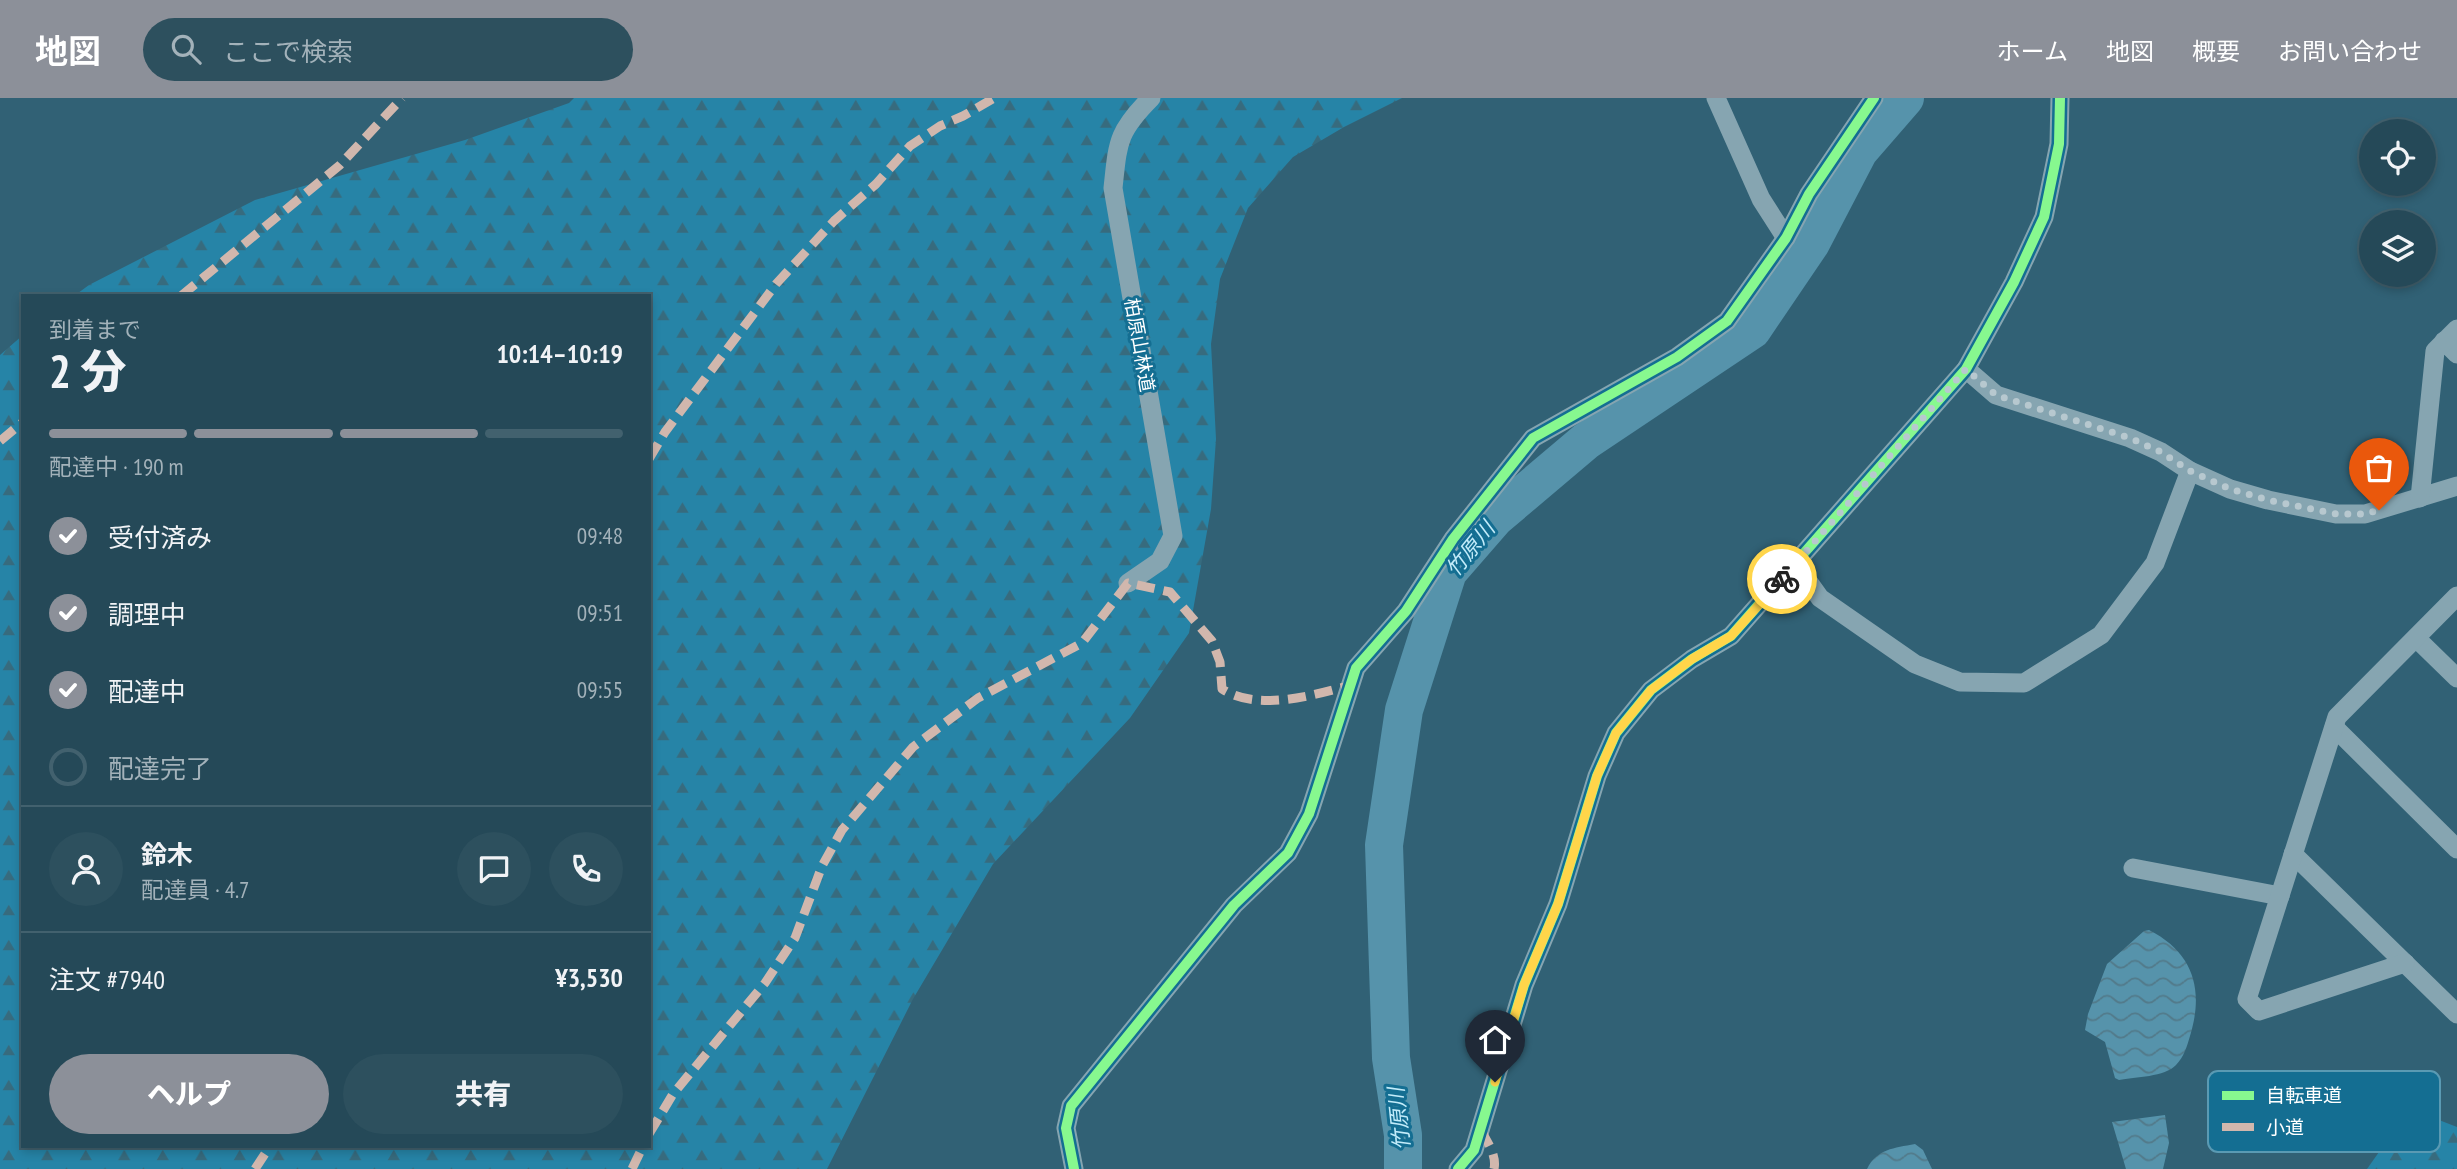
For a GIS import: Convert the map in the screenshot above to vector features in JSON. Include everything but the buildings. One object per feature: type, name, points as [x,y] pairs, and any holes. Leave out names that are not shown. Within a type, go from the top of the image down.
[{"type":"street","name":"柏原山林道","points":[[1128,583],[1160,561],[1173,536],[1113,188],[1117,146],[1129,119],[1151,98]]},
{"type":"street","points":[[1716,98],[1761,199],[1786,238]]},
{"type":"street","points":[[1074,1169],[1066,1128],[1070,1106],[1234,905],[1288,853],[1309,814],[1356,668],[1406,611],[1453,539],[1533,438],[1677,357],[1727,321],[1786,238],[1809,194],[1874,98]]},
{"type":"street","points":[[1458,1169],[1474,1150],[1524,985],[1558,904],[1597,776],[1616,733],[1651,690],[1692,659],[1731,636],[1966,369],[2014,282],[2044,217],[2059,144],[2060,98]]},
{"type":"street","points":[[2420,498],[2435,351],[2453,341]]},
{"type":"street","points":[[1966,369],[1996,395],[2130,438],[2161,452],[2190,471],[2230,489],[2268,500],[2336,514],[2365,514],[2457,486]]},
{"type":"street","points":[[1795,563],[1820,598],[1915,664],[1960,682],[2024,683],[2101,635],[2155,563],[2190,471]]},
{"type":"street","points":[[2405,963],[2259,1011],[2247,999],[2337,717],[2457,596]]},
{"type":"street","points":[[2416,638],[2457,678]]},
{"type":"street","points":[[2334,727],[2457,849]]},
{"type":"street","points":[[2293,854],[2457,1014]]},
{"type":"street","points":[[2133,868],[2280,896]]},
{"type":"green space","points":[[574,98],[1402,98],[1344,127],[1293,157],[1248,208],[1220,279],[1211,344],[1216,439],[1211,509],[1189,633],[1130,718],[993,864],[913,999],[827,1169],[0,1169],[0,355],[21,337],[21,1148],[651,1148],[651,294],[77,294],[89,285],[255,200],[465,140],[569,103]]},
{"type":"green space","points":[[2440,1120],[2457,1127],[2457,1169],[2367,1169],[2379,1152],[2440,1152]]},
{"type":"water","points":[[2149,930],[2176,950],[2192,974],[2196,1003],[2194,1019],[2185,1051],[2176,1065],[2165,1072],[2119,1080],[2115,1078],[2105,1042],[2085,1030],[2088,1014],[2107,964],[2144,931]]},
{"type":"water","points":[[2165,1115],[2169,1143],[2163,1169],[2126,1169],[2112,1122]]},
{"type":"water","points":[[1915,1144],[1923,1150],[1932,1169],[1867,1169],[1881,1153]]},
{"type":"waterway","name":"竹原川","points":[[1403,1169],[1403,1135],[1391,1058],[1384,845],[1404,710],[1448,572],[1495,518],[1586,441],[1752,330],[1811,243],[1859,151],[1905,98]]},
{"type":"marked path","points":[[183,294],[340,165],[402,98]]},
{"type":"marked path","points":[[651,456],[665,432],[776,284],[834,221],[876,184],[910,146],[940,126],[994,98]]},
{"type":"marked path","points":[[0,441],[21,424]]},
{"type":"marked path","points":[[651,1131],[673,1094],[765,983],[795,938],[822,866],[842,830],[913,747],[978,698],[1082,643],[1128,583],[1170,592],[1212,641],[1220,662],[1222,689],[1236,696],[1286,699],[1352,685]]},
{"type":"marked path","points":[[1481,1130],[1493,1154],[1494,1169]]},
{"type":"marked path","points":[[255,1169],[269,1148]]},
{"type":"marked path","points":[[632,1169],[642,1148]]},
{"type":"cycle path","points":[[1074,1169],[1066,1128],[1071,1106],[1234,905],[1288,853],[1309,814],[1356,668],[1406,611],[1453,539],[1533,438],[1677,357],[1727,321],[1786,238],[1809,194],[1874,98]]},
{"type":"cycle path","points":[[1458,1169],[1474,1150],[1524,985],[1558,904],[1597,776],[1616,733],[1651,690],[1692,659],[1731,636],[1966,369],[2014,282],[2044,217],[2059,144],[2060,98]]},
{"type":"way so far","points":[[1782,579],[1966,369],[1996,395],[2130,438],[2161,452],[2190,471],[2230,489],[2336,514],[2365,514],[2379,510]]},
{"type":"route","points":[[1495,1082],[1524,985],[1558,904],[1597,776],[1616,733],[1651,690],[1692,659],[1731,636],[1782,579]]}]
